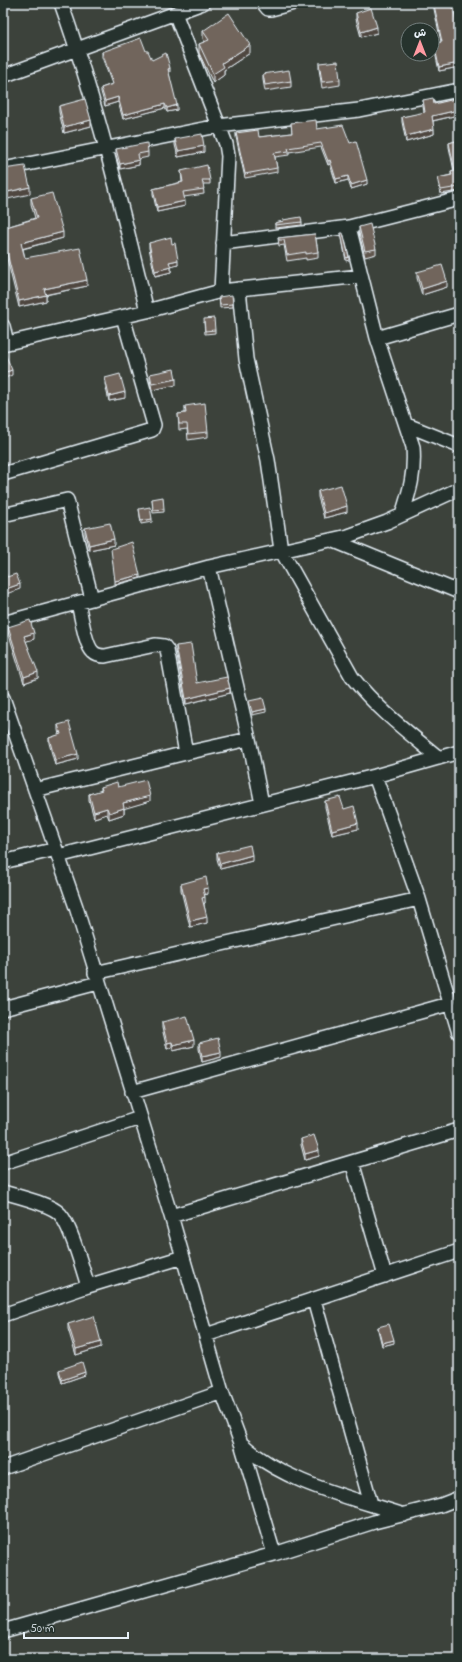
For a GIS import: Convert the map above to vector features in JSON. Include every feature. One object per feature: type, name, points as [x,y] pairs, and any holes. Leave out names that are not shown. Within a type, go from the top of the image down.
[{"type":"street","points":[[62,3],[78,49],[107,148],[147,311]]},
{"type":"street","points":[[3,76],[203,3]]},
{"type":"street","points":[[263,3],[268,9],[294,3]]},
{"type":"street","points":[[176,13],[226,144],[229,167],[221,291]]},
{"type":"street","points":[[3,169],[218,126],[359,110],[459,90]]},
{"type":"street","points":[[223,243],[349,227],[459,199]]},
{"type":"street","points":[[349,227],[360,276],[377,338],[407,425],[413,447],[413,480],[402,515]]},
{"type":"street","points":[[3,326],[5,343],[124,317],[221,291],[360,276]]},
{"type":"street","points":[[240,289],[246,359],[268,460],[281,550],[352,677],[366,695],[385,713],[440,758]]},
{"type":"street","points":[[377,338],[459,314]]},
{"type":"street","points":[[3,474],[152,430],[154,425],[124,317]]},
{"type":"street","points":[[407,425],[459,446]]},
{"type":"street","points":[[3,623],[209,567],[332,540],[366,530],[459,489]]},
{"type":"street","points":[[3,515],[67,500],[92,599]]},
{"type":"street","points":[[332,540],[459,592]]},
{"type":"street","points":[[209,567],[250,739],[262,804]]},
{"type":"street","points":[[78,603],[89,646],[98,656],[155,645],[164,646],[167,650],[186,753]]},
{"type":"street","points":[[3,698],[76,907],[171,1216],[222,1392],[241,1443],[274,1554]]},
{"type":"street","points":[[35,790],[250,739]]},
{"type":"street","points":[[3,862],[57,853],[262,804],[375,776],[459,752]]},
{"type":"street","points":[[375,776],[419,899],[449,1004],[459,1033]]},
{"type":"street","points":[[3,1008],[97,978],[419,899]]},
{"type":"street","points":[[132,1092],[449,1004]]},
{"type":"street","points":[[3,1163],[140,1118]]},
{"type":"street","points":[[171,1216],[459,1130]]},
{"type":"street","points":[[352,1162],[385,1276]]},
{"type":"street","points":[[3,1192],[51,1208],[60,1213],[66,1223],[88,1286]]},
{"type":"street","points":[[206,1335],[459,1251]]},
{"type":"street","points":[[3,1316],[88,1286],[183,1257]]},
{"type":"street","points":[[314,1300],[372,1504]]},
{"type":"street","points":[[3,1468],[222,1392]]},
{"type":"street","points":[[241,1443],[252,1454],[316,1486],[404,1514]]},
{"type":"street","points":[[3,1631],[274,1554],[404,1514],[442,1505],[459,1498]]},
{"type":"building","points":[[441,3],[452,3],[459,34],[459,63],[439,67],[438,62],[440,62],[440,42],[442,42],[440,22],[438,22],[434,5]]},
{"type":"building","points":[[371,8],[377,27],[361,32],[356,13]]},
{"type":"building","points":[[229,13],[250,45],[222,63],[224,67],[213,74],[199,44],[209,40],[203,31]]},
{"type":"building","points":[[141,38],[146,51],[148,51],[152,60],[166,53],[170,68],[168,69],[177,105],[167,108],[165,104],[123,115],[118,97],[105,101],[101,88],[113,84],[102,52]]},
{"type":"building","points":[[338,61],[340,80],[322,82],[319,63]]},
{"type":"building","points":[[289,70],[291,81],[265,85],[263,74]]},
{"type":"building","points":[[459,93],[459,115],[458,110],[432,116],[434,129],[406,136],[402,117],[425,112],[423,100],[433,98],[434,104],[455,99],[454,94]]},
{"type":"building","points":[[85,99],[91,120],[64,127],[59,106]]},
{"type":"building","points":[[316,120],[317,129],[343,125],[350,143],[356,141],[367,180],[351,185],[348,176],[336,179],[330,160],[328,161],[321,143],[288,148],[289,151],[274,153],[277,168],[245,174],[236,133],[258,130],[259,137],[292,133],[291,123]]},
{"type":"building","points":[[202,134],[204,146],[178,151],[175,139]]},
{"type":"building","points":[[459,140],[459,187],[441,190],[438,178],[452,175],[451,172],[455,171],[449,143]]},
{"type":"building","points":[[147,143],[148,152],[138,154],[139,160],[120,164],[116,149]]},
{"type":"building","points":[[207,165],[210,180],[202,180],[204,189],[183,192],[185,201],[157,207],[153,189],[183,182],[181,171]]},
{"type":"building","points":[[25,166],[30,187],[3,193],[3,169]]},
{"type":"building","points":[[52,193],[63,232],[21,243],[25,258],[80,248],[87,280],[44,289],[46,295],[19,301],[3,237],[3,228],[37,218],[31,198]]},
{"type":"building","points":[[301,217],[302,222],[275,225],[275,223],[284,221],[283,220]]},
{"type":"building","points":[[370,224],[376,249],[365,251],[359,227]]},
{"type":"building","points":[[341,233],[343,233],[349,257],[346,258]]},
{"type":"building","points":[[315,234],[318,252],[306,254],[306,252],[287,255],[284,240],[279,240],[278,238]]},
{"type":"building","points":[[171,237],[172,244],[175,243],[178,260],[169,262],[171,267],[155,271],[149,243]]},
{"type":"building","points":[[442,265],[447,281],[422,289],[417,272]]},
{"type":"building","points":[[232,295],[233,304],[220,305],[219,297]]},
{"type":"building","points":[[214,318],[215,330],[205,331],[204,319]]},
{"type":"building","points":[[3,351],[12,370],[3,373]]},
{"type":"building","points":[[174,369],[176,379],[152,384],[150,374]]},
{"type":"building","points":[[120,374],[125,392],[109,396],[105,378]]},
{"type":"building","points":[[205,403],[208,432],[188,434],[187,424],[179,424],[178,414],[186,413],[185,406]]},
{"type":"building","points":[[341,485],[347,506],[324,513],[318,491]]},
{"type":"building","points":[[163,497],[164,509],[153,510],[152,499]]},
{"type":"building","points":[[150,507],[152,519],[141,521],[139,509]]},
{"type":"building","points":[[110,523],[114,539],[89,545],[85,528]]},
{"type":"building","points":[[132,542],[140,575],[115,581],[111,549]]},
{"type":"building","points":[[6,574],[7,577],[16,574],[20,584],[3,590],[3,576]]},
{"type":"building","points":[[30,620],[34,633],[24,636],[38,672],[24,677],[8,627]]},
{"type":"building","points":[[191,644],[197,683],[227,677],[230,688],[186,699],[176,646]]},
{"type":"building","points":[[263,698],[266,709],[252,712],[249,701]]},
{"type":"building","points":[[69,722],[78,754],[55,760],[49,738],[61,734],[58,725]]},
{"type":"building","points":[[146,780],[150,796],[123,803],[124,808],[109,813],[107,808],[94,812],[89,794],[102,790],[101,787],[117,782],[118,787]]},
{"type":"building","points":[[340,797],[344,809],[354,806],[358,823],[332,830],[325,801]]},
{"type":"building","points":[[250,845],[252,855],[220,864],[217,853]]},
{"type":"building","points":[[206,877],[208,888],[203,889],[205,897],[202,898],[207,917],[190,921],[181,884]]},
{"type":"building","points":[[187,1016],[194,1040],[173,1045],[172,1042],[167,1043],[162,1022]]},
{"type":"building","points":[[218,1038],[221,1052],[202,1056],[199,1043]]},
{"type":"building","points":[[314,1135],[319,1150],[305,1154],[301,1139]]},
{"type":"building","points":[[94,1316],[101,1342],[76,1349],[68,1324]]},
{"type":"building","points":[[389,1324],[394,1340],[382,1343],[378,1327]]},
{"type":"building","points":[[82,1362],[85,1372],[62,1380],[59,1370]]}]
